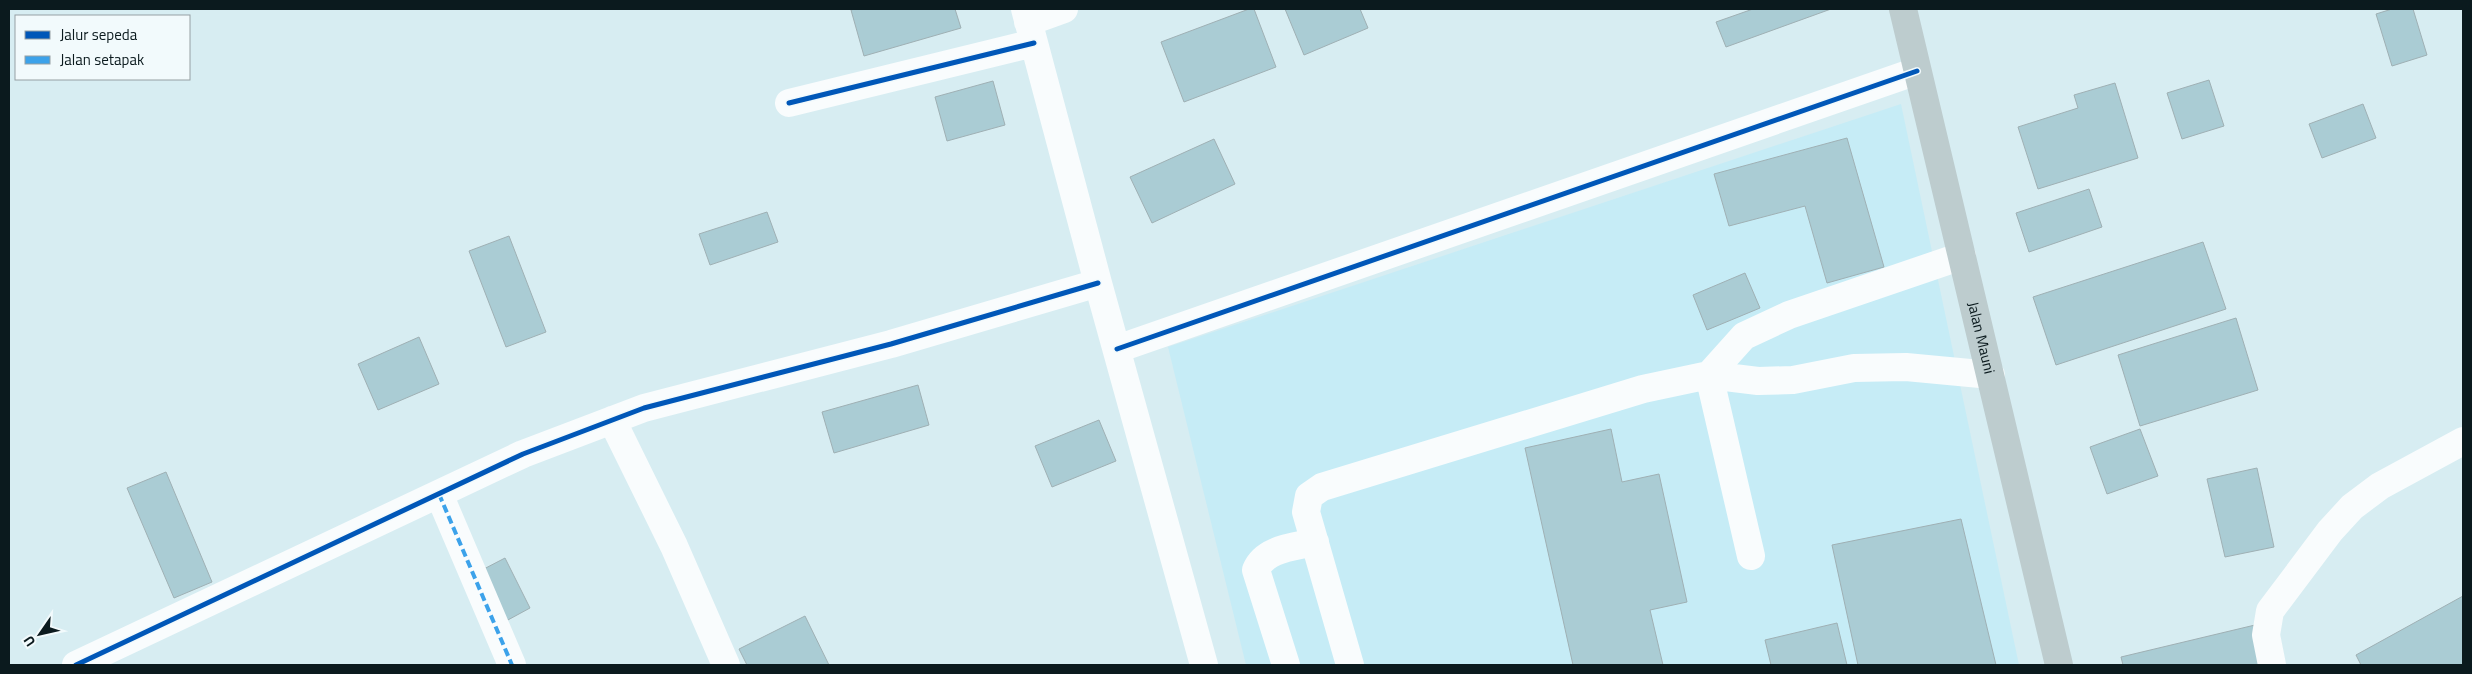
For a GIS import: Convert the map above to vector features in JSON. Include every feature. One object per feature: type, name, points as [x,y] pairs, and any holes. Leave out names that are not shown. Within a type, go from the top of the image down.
[{"type":"main road","name":"Jalan Mauni","points":[[1903,9],[2059,665]]},
{"type":"street","points":[[790,103],[1029,25],[1064,9]]},
{"type":"street","points":[[1029,25],[1204,665]]},
{"type":"street","points":[[1117,349],[1917,72]]},
{"type":"street","points":[[1709,375],[1744,336],[1789,315],[1962,256]]},
{"type":"street","points":[[76,665],[523,454],[644,408],[842,357],[1098,283]]},
{"type":"street","points":[[1350,665],[1306,512],[1309,496],[1322,487],[1643,389],[1709,375],[1758,381],[1793,380],[1854,368],[1906,367],[1991,376]]},
{"type":"street","points":[[1709,375],[1751,556]]},
{"type":"street","points":[[612,420],[674,546],[726,665]]},
{"type":"street","points":[[2272,665],[2266,635],[2270,611],[2330,531],[2352,507],[2380,486],[2463,441]]},
{"type":"street","points":[[439,494],[512,665]]},
{"type":"street","points":[[1286,665],[1256,570],[1260,560],[1269,554],[1315,542]]},
{"type":"shaded area","points":[[1901,104],[2019,665],[1246,665],[1168,347]]},
{"type":"building","points":[[955,9],[961,28],[864,56],[851,10]]},
{"type":"building","points":[[1249,9],[1254,9],[1276,67],[1184,102],[1161,42]]},
{"type":"building","points":[[1285,9],[1360,9],[1368,28],[1304,55]]},
{"type":"building","points":[[1753,9],[1831,9],[1726,47],[1716,22]]},
{"type":"building","points":[[2392,9],[2413,9],[2427,55],[2392,66],[2376,14]]},
{"type":"building","points":[[2209,80],[2224,126],[2182,139],[2167,93]]},
{"type":"building","points":[[993,81],[1005,125],[947,141],[935,97]]},
{"type":"building","points":[[2115,83],[2138,158],[2038,189],[2018,127],[2078,108],[2074,95]]},
{"type":"building","points":[[2363,104],[2376,138],[2322,158],[2309,124]]},
{"type":"building","points":[[1847,138],[1884,267],[1827,283],[1805,206],[1729,226],[1714,174]]},
{"type":"building","points":[[1214,139],[1235,184],[1152,223],[1130,177]]},
{"type":"building","points":[[2089,189],[2102,227],[2029,252],[2016,213]]},
{"type":"building","points":[[767,212],[778,242],[710,265],[699,234]]},
{"type":"building","points":[[509,236],[546,332],[506,347],[469,251]]},
{"type":"building","points":[[2203,242],[2226,309],[2056,365],[2033,297]]},
{"type":"building","points":[[1745,273],[1760,308],[1707,330],[1693,295]]},
{"type":"building","points":[[2236,318],[2258,390],[2140,426],[2118,355]]},
{"type":"building","points":[[419,337],[439,384],[378,410],[358,364]]},
{"type":"building","points":[[918,385],[929,425],[834,453],[822,412]]},
{"type":"building","points":[[1099,420],[1116,461],[1052,487],[1035,446]]},
{"type":"building","points":[[1611,429],[1622,482],[1659,474],[1687,602],[1650,610],[1663,665],[1573,665],[1525,448]]},
{"type":"building","points":[[2140,429],[2158,476],[2107,494],[2090,447]]},
{"type":"building","points":[[2257,468],[2274,547],[2225,557],[2207,479]]},
{"type":"building","points":[[166,472],[212,582],[174,598],[127,488]]},
{"type":"building","points":[[1961,519],[1996,665],[1858,665],[1832,545]]},
{"type":"building","points":[[505,558],[530,608],[506,621],[480,571]]},
{"type":"building","points":[[2463,596],[2463,665],[2361,665],[2356,655]]},
{"type":"building","points":[[805,616],[829,665],[747,665],[739,649]]},
{"type":"building","points":[[1837,623],[1847,665],[1771,665],[1765,640]]},
{"type":"building","points":[[2255,625],[2265,665],[2123,665],[2121,657]]},
{"type":"marked path","points":[[439,494],[512,665]]},
{"type":"cycle path","points":[[789,103],[1034,43]]},
{"type":"cycle path","points":[[1117,349],[1917,71]]},
{"type":"cycle path","points":[[76,665],[523,454],[644,408],[891,344],[1098,283]]}]
